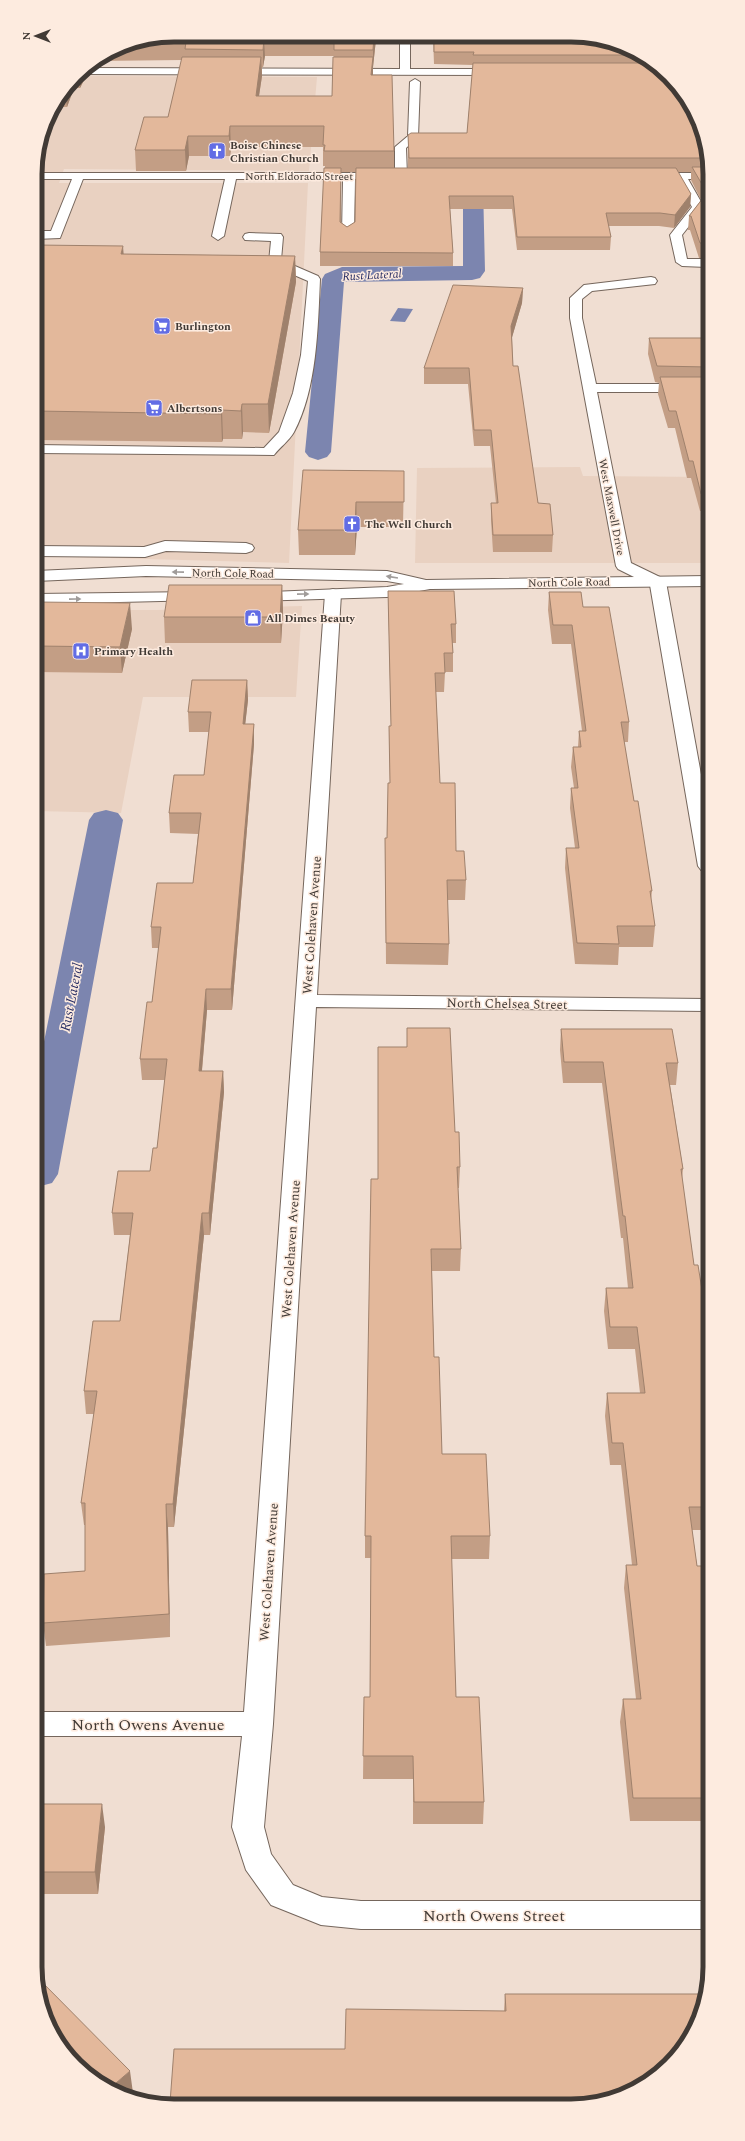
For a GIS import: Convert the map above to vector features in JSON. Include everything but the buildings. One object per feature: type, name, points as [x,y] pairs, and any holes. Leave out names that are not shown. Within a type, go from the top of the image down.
[{"type":"street","points":[[405,42],[405,72]]},
{"type":"street","points":[[92,71],[515,72]]},
{"type":"street","name":"North Eldorado Street","points":[[42,176],[405,176],[400,148],[413,138],[415,82]]},
{"type":"street","points":[[42,235],[56,235],[79,176]]},
{"type":"street","points":[[218,236],[231,176]]},
{"type":"street","points":[[348,235],[349,176]]},
{"type":"street","points":[[640,176],[703,176]]},
{"type":"street","points":[[680,176],[698,207],[676,235],[682,262],[703,263]]},
{"type":"street","points":[[42,449],[269,452],[271,447],[288,432],[298,400],[310,342],[314,278],[275,262],[277,237],[249,237]]},
{"type":"street","name":"West Maxwell Drive","points":[[651,281],[588,288],[576,298],[576,318],[624,566],[658,582]]},
{"type":"street","points":[[590,388],[700,388]]},
{"type":"street","points":[[42,551],[145,552],[165,546],[239,547],[228,572]]},
{"type":"street","name":"North Cole Road","points":[[42,576],[146,571],[228,572],[387,576],[430,584]]},
{"type":"street","name":"North Cole Road","points":[[233,596],[387,592],[430,584],[703,581]]},
{"type":"street","points":[[658,582],[703,838]]},
{"type":"street","name":"West Colehaven Avenue","points":[[282,1895],[257,1860],[248,1827],[258,1724],[333,594]]},
{"type":"street","name":"North Cole Road","points":[[42,599],[212,596]]},
{"type":"street","name":"North Chelsea Street","points":[[306,1001],[703,1005]]},
{"type":"street","name":"North Owens Avenue","points":[[42,1724],[258,1724]]},
{"type":"street","name":"North Owens Street","points":[[282,1895],[321,1911],[361,1915],[703,1915]]},
{"type":"shaded area","points":[[86,76],[317,77],[309,171],[64,169],[59,183],[308,183],[289,563],[42,556],[42,166],[45,148],[52,124],[64,101]]},
{"type":"shaded area","points":[[580,467],[583,476],[703,477],[703,563],[415,563],[417,468]]},
{"type":"shaded area","points":[[302,606],[296,697],[143,697],[121,813],[42,811],[42,610],[156,610]]},
{"type":"water","points":[[398,308],[413,309],[405,322],[390,321]]},
{"type":"waterway","name":"Rust Lateral","points":[[318,452],[333,279],[342,274],[472,273],[474,271],[473,185]]},
{"type":"waterway","name":"Rust Lateral","points":[[42,1148],[106,820]]},
{"type":"place","name":"Boise Chinese Christian Church","points":[[217,151]]},
{"type":"place","name":"Burlington","points":[[162,326]]},
{"type":"place","name":"Albertsons","points":[[154,408]]},
{"type":"place","name":"The Well Church","points":[[352,524]]},
{"type":"place","name":"All Dimes Beauty","points":[[253,618]]},
{"type":"place","name":"Primary Health","points":[[81,651]]}]
